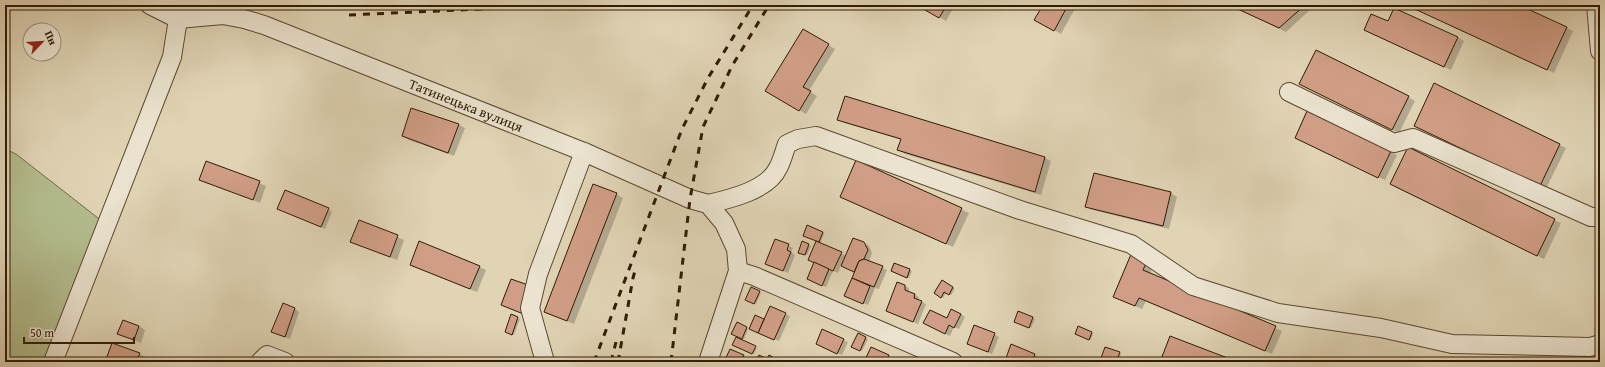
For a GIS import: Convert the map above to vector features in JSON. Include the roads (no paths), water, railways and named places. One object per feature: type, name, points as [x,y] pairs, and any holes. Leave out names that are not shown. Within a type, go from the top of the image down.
[{"type":"street","points":[[53,362],[172,57],[178,19],[150,5]]},
{"type":"street","points":[[1596,5],[1600,51]]},
{"type":"street","name":"Татинецька вулиця","points":[[178,19],[223,15],[264,25],[584,152],[690,199],[708,204]]},
{"type":"street","points":[[1289,92],[1394,143],[1413,138],[1591,217],[1600,217]]},
{"type":"street","points":[[708,362],[738,271],[736,249],[724,223],[708,204],[731,199],[752,191],[778,169],[787,144],[798,139],[816,136],[1020,210],[1131,244],[1193,286],[1278,313],[1381,328],[1452,344],[1590,347],[1600,344]]},
{"type":"street","points":[[545,362],[530,308],[538,274],[584,152]]},
{"type":"street","points":[[738,271],[754,276],[953,362]]},
{"type":"street","points":[[260,362],[267,355],[285,362]]},
{"type":"railway","points":[[349,15],[570,5]]},
{"type":"railway","points":[[594,362],[682,129],[708,78],[753,5]]},
{"type":"railway","points":[[671,362],[690,199],[703,127],[732,66],[769,5]]},
{"type":"railway","points":[[618,362],[636,267]]},
{"type":"railway","points":[[611,362],[616,342]]}]
